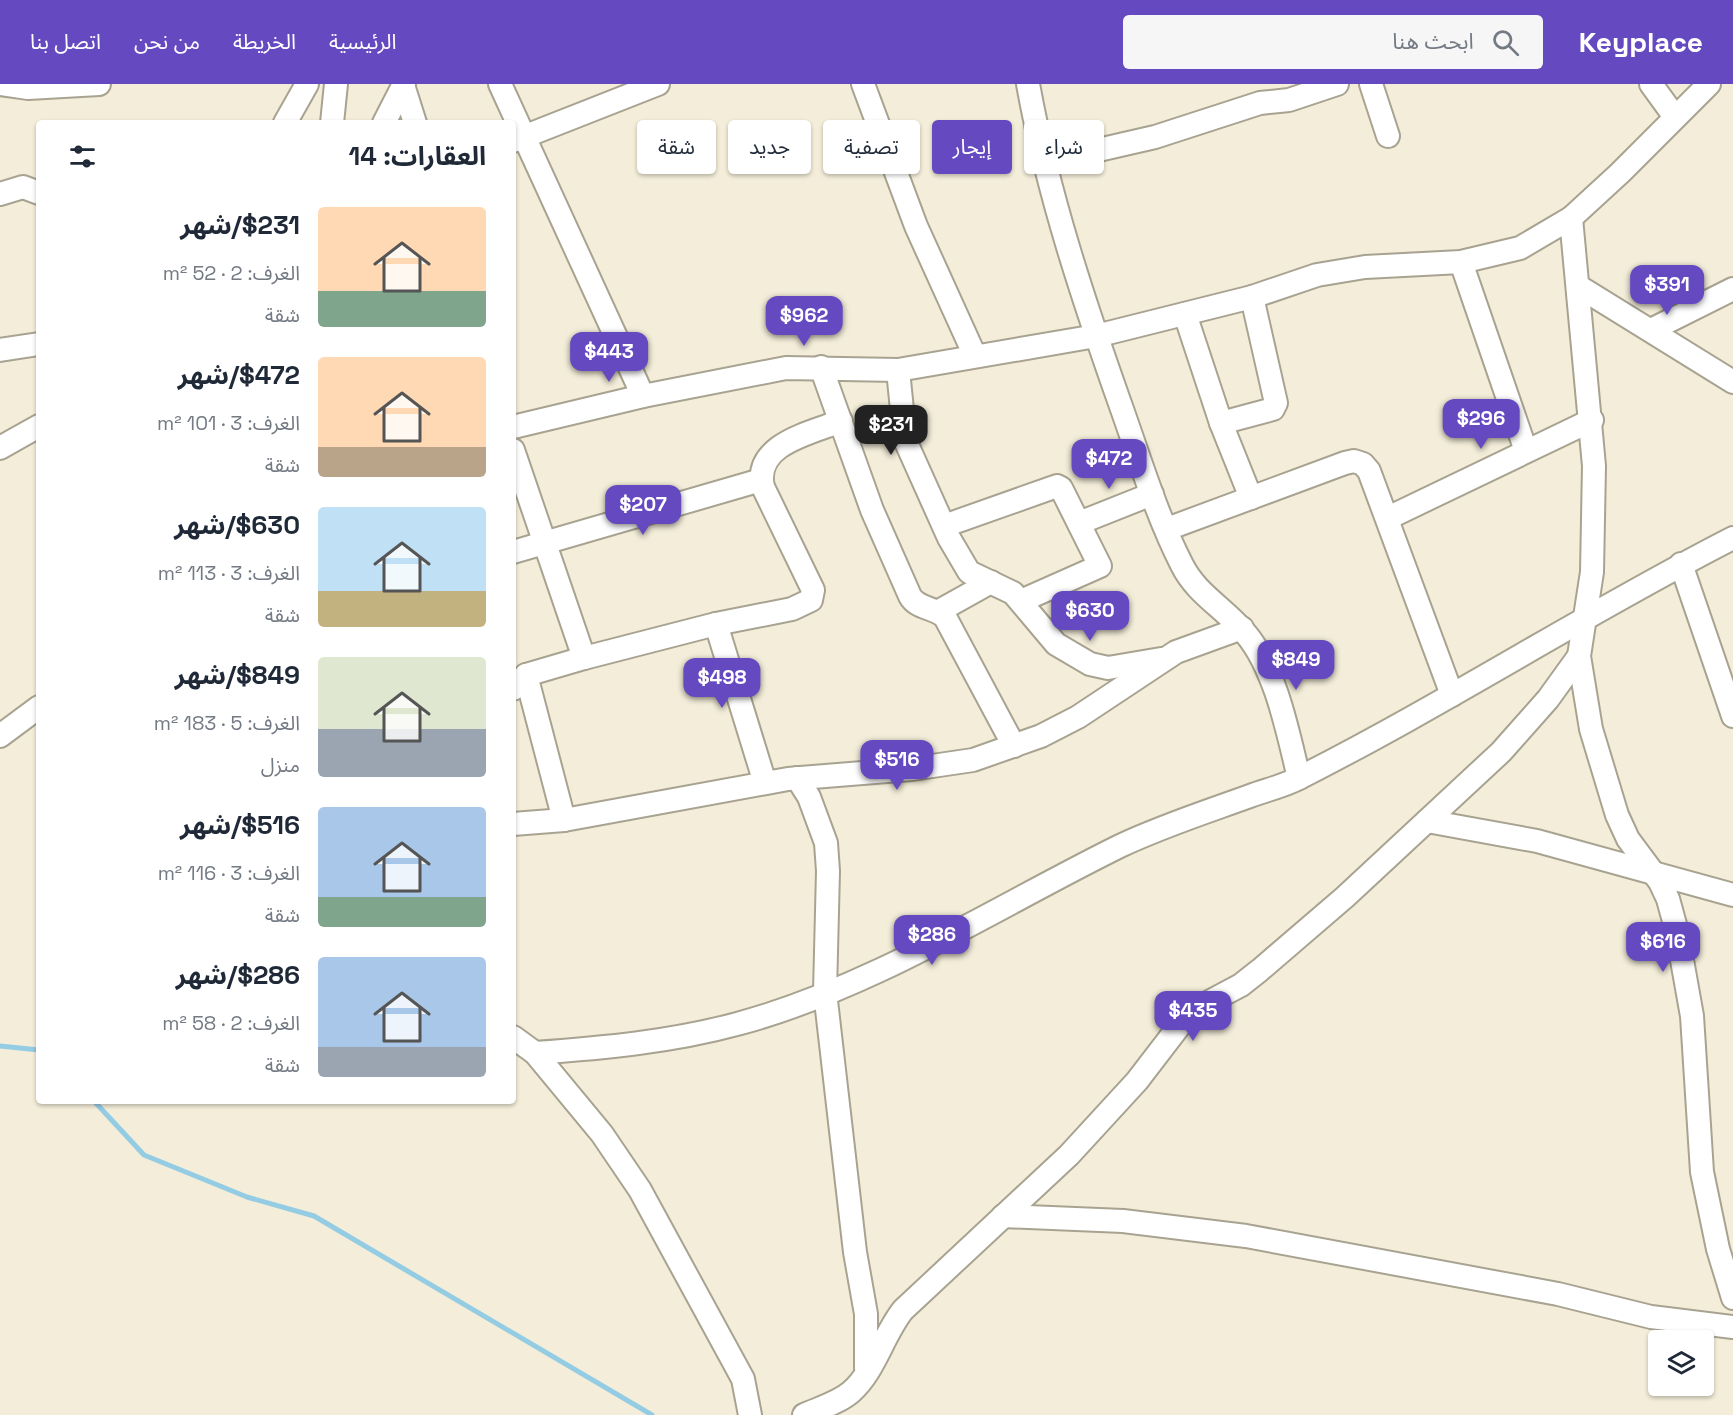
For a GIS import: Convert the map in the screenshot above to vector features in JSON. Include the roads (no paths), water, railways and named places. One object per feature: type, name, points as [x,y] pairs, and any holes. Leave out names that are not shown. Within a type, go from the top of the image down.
[{"type":"street","points":[[0,84],[28,88],[99,84]]},
{"type":"street","points":[[287,120],[307,84]]},
{"type":"street","points":[[332,120],[336,84]]},
{"type":"street","points":[[500,84],[512,120]]},
{"type":"street","points":[[643,396],[518,139],[658,84]]},
{"type":"street","points":[[863,84],[916,226],[975,356]]},
{"type":"street","points":[[1028,84],[1036,120]]},
{"type":"street","points":[[1104,149],[1155,137],[1272,92],[1289,100],[1337,84]]},
{"type":"street","points":[[1371,84],[1388,136]]},
{"type":"street","points":[[1651,84],[1675,117]]},
{"type":"street","points":[[516,426],[643,396],[753,374],[821,367],[898,370],[1096,336],[1252,297],[1317,275],[1341,271],[1461,262],[1520,248],[1571,218],[1708,84]]},
{"type":"street","points":[[386,120],[403,85]]},
{"type":"street","points":[[403,85],[414,120]]},
{"type":"street","points":[[1049,174],[1096,336],[1152,494],[1192,583],[1242,628],[1262,660],[1272,683],[1299,778]]},
{"type":"street","points":[[0,194],[23,187],[36,192]]},
{"type":"street","points":[[1571,218],[1592,420],[1595,516],[1592,572],[1579,656],[1591,729],[1605,783],[1628,839],[1653,873],[1668,899],[1677,932],[1692,1016],[1702,1172],[1718,1249],[1733,1298]]},
{"type":"street","points":[[1461,262],[1526,451]]},
{"type":"street","points":[[1578,286],[1733,382]]},
{"type":"street","points":[[1651,330],[1733,289]]},
{"type":"street","points":[[1221,423],[1273,409],[1276,403],[1252,297]]},
{"type":"street","points":[[1185,314],[1221,423],[1251,498]]},
{"type":"street","points":[[0,350],[36,344]]},
{"type":"street","points":[[821,367],[872,510],[910,596],[917,605],[939,611],[950,625],[1014,746]]},
{"type":"street","points":[[898,370],[905,440],[944,526],[969,572],[991,582],[1021,601],[1056,644],[1097,667],[1125,666],[1166,658],[1242,628]]},
{"type":"street","points":[[1388,518],[1592,420]]},
{"type":"street","points":[[564,820],[519,682],[584,657],[716,624],[792,609],[811,600],[814,594],[761,480],[764,463],[778,448],[841,421]]},
{"type":"street","points":[[0,448],[36,428]]},
{"type":"street","points":[[516,459],[584,657]]},
{"type":"street","points":[[1167,529],[1354,461],[1363,464],[1369,471],[1388,518],[1452,695]]},
{"type":"street","points":[[516,551],[761,480]]},
{"type":"street","points":[[944,526],[1057,486],[1061,488],[1100,567],[1021,601]]},
{"type":"street","points":[[1079,523],[1152,494]]},
{"type":"street","points":[[535,1053],[604,1048],[704,1032],[749,1021],[825,992],[956,932],[1137,838],[1299,778],[1452,695],[1585,617],[1733,538]]},
{"type":"street","points":[[1682,564],[1732,713]]},
{"type":"street","points":[[939,611],[991,582]]},
{"type":"street","points":[[716,624],[765,783]]},
{"type":"street","points":[[804,1415],[849,1394],[866,1373],[891,1325],[903,1310],[1069,1155],[1112,1109],[1183,1021],[1196,1009],[1241,985],[1260,970],[1427,821],[1501,752],[1548,699],[1579,656]]},
{"type":"street","points":[[516,824],[564,820],[797,778],[912,769],[973,760],[1014,746],[1078,717],[1166,658]]},
{"type":"street","points":[[0,735],[36,709]]},
{"type":"street","points":[[797,778],[809,797],[826,843],[828,871],[825,992],[855,1252],[866,1314],[866,1373]]},
{"type":"street","points":[[1427,821],[1538,841],[1733,895]]},
{"type":"street","points":[[516,1039],[535,1053],[602,1134],[640,1190],[743,1379],[750,1415]]},
{"type":"street","points":[[1003,1216],[1123,1221],[1246,1236],[1558,1294],[1651,1317],[1733,1328]]},
{"type":"waterway","points":[[0,1046],[36,1050]]},
{"type":"waterway","points":[[97,1104],[144,1155],[247,1197],[314,1216],[652,1415]]}]
